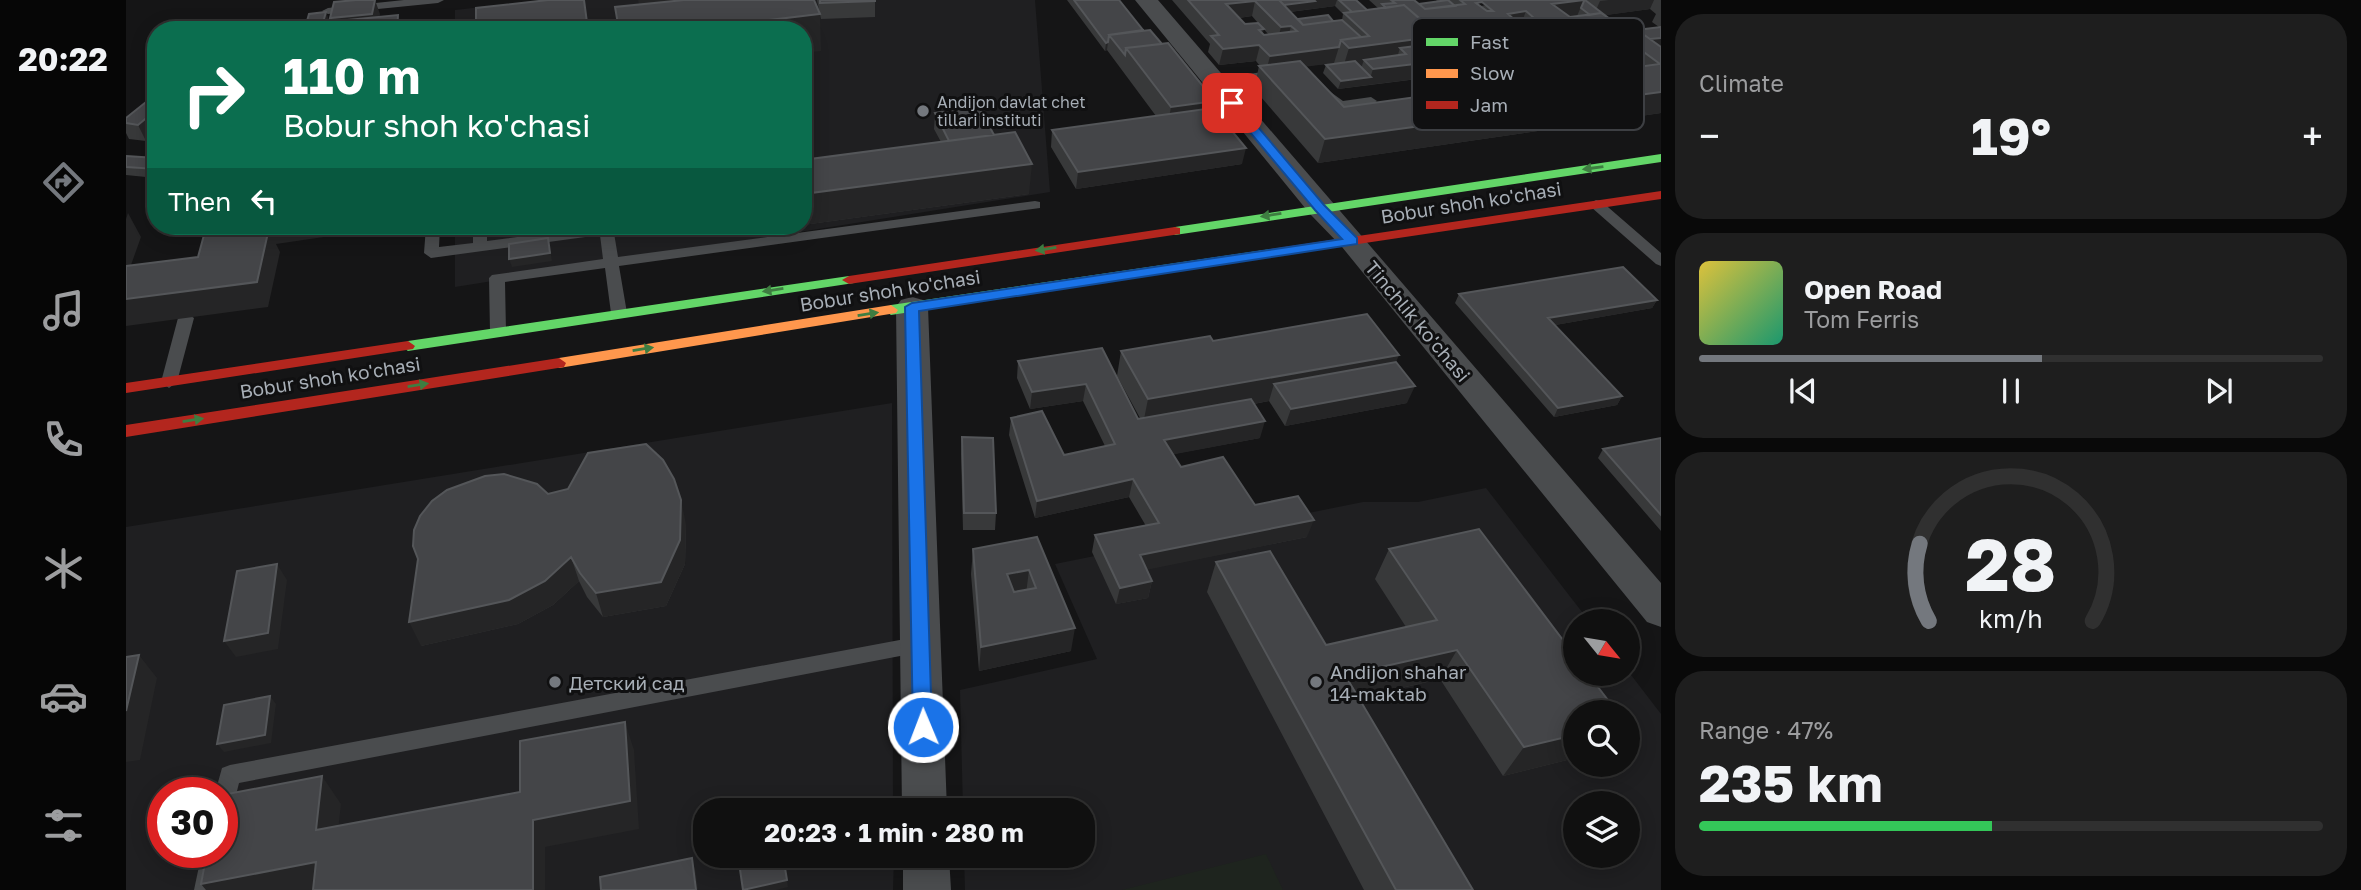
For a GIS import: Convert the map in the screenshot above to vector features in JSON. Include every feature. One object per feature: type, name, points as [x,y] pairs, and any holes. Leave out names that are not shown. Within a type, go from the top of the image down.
[{"type":"main road","name":"Bobur shoh ko'chasi","points":[[126,388],[1661,158]]},
{"type":"main road","name":"Bobur shoh ko'chasi","points":[[126,430],[912,307],[1661,195]]},
{"type":"street","name":"Tinchlik ko'chasi","points":[[1146,0],[1657,603]]},
{"type":"street","points":[[912,307],[925,798]]},
{"type":"street","points":[[926,868],[927,890]]},
{"type":"lane","points":[[328,11],[438,0]]},
{"type":"lane","points":[[1215,82],[1296,72]]},
{"type":"lane","points":[[1318,85],[1340,105],[1371,101]]},
{"type":"lane","points":[[1596,204],[1661,261]]},
{"type":"lane","points":[[498,332],[497,278],[1035,205]]},
{"type":"lane","points":[[433,235],[432,253],[562,235]]},
{"type":"lane","points":[[480,235],[480,246]]},
{"type":"lane","points":[[607,235],[619,313]]},
{"type":"lane","points":[[169,382],[186,318]]},
{"type":"lane","points":[[230,777],[921,644]]},
{"type":"lane","points":[[206,890],[211,868]]},
{"type":"shaded area","name":"Andijon davlat chet tillari instituti","points":[[543,0],[1035,0],[1050,192],[812,230],[812,21],[455,21],[455,10]]},
{"type":"shaded area","name":"Andijon davlat chet tillari instituti","points":[[455,235],[781,235],[455,287]]},
{"type":"shaded area","name":"Детский сад","points":[[892,403],[893,798],[693,798],[693,868],[894,868],[893,890],[126,890],[126,527]]},
{"type":"shaded area","name":"Andijon shahar 14-maktab","points":[[1486,488],[1580,609],[1563,609],[1563,686],[1640,686],[1661,714],[1661,890],[965,890],[964,868],[1095,868],[1095,798],[963,798],[960,690],[1097,659],[1055,564],[1363,502],[1418,502]]},
{"type":"shaded area","points":[[1266,854],[1283,890],[1122,890]]},
{"type":"building","points":[[375,0],[372,14],[330,18],[334,2]]},
{"type":"building","points":[[548,0],[584,0],[587,21],[476,21],[476,8]]},
{"type":"building","points":[[684,0],[814,0],[820,14],[761,21],[617,21],[615,7]]},
{"type":"building","points":[[820,0],[875,0],[875,1],[820,3]]},
{"type":"building","points":[[1074,0],[1119,0],[1143,30],[1109,35],[1106,43]]},
{"type":"building","points":[[1188,0],[1279,0],[1303,25],[1342,20],[1361,37],[1341,40],[1339,47],[1270,56],[1259,45],[1223,49],[1211,36],[1219,35]],"holes":[[[1255,1],[1281,27],[1291,26],[1297,31],[1264,35],[1259,30],[1264,29],[1258,23],[1245,24],[1226,4]]]},
{"type":"building","points":[[1279,0],[1314,0],[1315,1],[1284,5]]},
{"type":"building","points":[[1339,0],[1356,0],[1367,10],[1352,12]]},
{"type":"building","points":[[1391,0],[1414,0],[1425,9],[1465,4],[1460,0],[1584,0],[1552,4],[1570,17],[1601,13],[1608,18],[1534,18],[1526,11],[1508,14],[1513,18],[1419,18],[1404,5],[1386,8],[1382,4],[1395,3]],"holes":[[[1482,2],[1493,11],[1487,11],[1476,3]]]},
{"type":"building","points":[[1448,0],[1455,6],[1425,9],[1419,4]]},
{"type":"building","points":[[1585,0],[1609,18],[1601,13],[1590,15],[1581,8]]},
{"type":"building","points":[[1404,5],[1419,18],[1412,18],[1412,40],[1349,48],[1341,40],[1369,36],[1344,13]]},
{"type":"building","points":[[326,12],[323,21],[307,21],[309,14]]},
{"type":"building","points":[[398,15],[398,21],[348,20]]},
{"type":"building","points":[[1328,15],[1333,21],[1303,25],[1298,19]]},
{"type":"building","points":[[1661,27],[1661,38],[1650,39],[1644,35],[1644,29]]},
{"type":"building","points":[[1150,30],[1162,44],[1126,48],[1125,55],[1109,35]]},
{"type":"building","points":[[1644,35],[1661,47],[1661,92],[1644,94],[1644,66],[1660,64],[1644,52]]},
{"type":"building","points":[[1168,43],[1215,101],[1171,107],[1126,48]]},
{"type":"building","points":[[1412,46],[1412,64],[1373,69],[1364,60],[1406,54],[1400,48]]},
{"type":"building","points":[[1300,61],[1344,107],[1412,98],[1412,127],[1325,139],[1259,66]]},
{"type":"building","points":[[1355,61],[1371,77],[1341,81],[1326,65]]},
{"type":"building","points":[[147,101],[147,118],[138,125],[126,123],[126,118]]},
{"type":"building","points":[[979,107],[994,135],[949,141],[935,113]]},
{"type":"building","points":[[1213,108],[1246,148],[1078,172],[1052,130]]},
{"type":"building","points":[[1015,132],[1032,164],[812,193],[812,159]]},
{"type":"building","points":[[126,156],[147,157],[147,168],[126,167]]},
{"type":"building","points":[[204,235],[267,235],[257,282],[126,299],[126,266],[198,257]]},
{"type":"building","points":[[548,238],[550,253],[509,259],[509,244]]},
{"type":"building","points":[[1623,267],[1657,300],[1548,318],[1622,396],[1558,408],[1459,294]]},
{"type":"building","points":[[1367,314],[1399,355],[1148,399],[1121,351],[1210,336],[1213,341]]},
{"type":"building","points":[[1102,348],[1138,419],[1251,399],[1265,421],[1164,440],[1181,467],[1223,457],[1255,505],[1298,496],[1314,520],[1140,555],[1152,581],[1120,588],[1095,535],[1159,523],[1133,479],[1037,501],[1011,418],[1042,411],[1064,455],[1115,444],[1086,384],[1032,392],[1018,361]]},
{"type":"building","points":[[1396,362],[1415,386],[1291,409],[1274,384]]},
{"type":"building","points":[[962,437],[993,438],[996,513],[964,513]]},
{"type":"building","points":[[1661,438],[1661,515],[1603,449]]},
{"type":"building","points":[[646,444],[663,460],[674,479],[681,500],[680,540],[661,582],[596,593],[571,557],[545,581],[509,600],[409,622],[418,559],[413,546],[414,530],[420,516],[432,501],[447,490],[485,476],[504,474],[537,484],[548,494],[568,489],[588,453]]},
{"type":"building","points":[[1479,529],[1563,640],[1563,686],[1597,686],[1608,700],[1563,700],[1563,738],[1524,747],[1457,650],[1345,675],[1473,890],[1396,890],[1216,562],[1270,551],[1326,645],[1437,620],[1389,549]]},
{"type":"building","points":[[1037,537],[1075,628],[981,647],[973,549]],"holes":[[[1029,570],[1036,588],[1014,592],[1007,574]]]},
{"type":"building","points":[[277,564],[268,633],[224,641],[237,571]]},
{"type":"building","points":[[139,655],[126,711],[126,657]]},
{"type":"building","points":[[270,696],[265,735],[217,744],[224,705]]},
{"type":"building","points":[[625,722],[630,801],[533,820],[533,890],[313,890],[316,862],[201,884],[204,868],[238,868],[238,792],[322,776],[316,830],[520,792],[520,741]]},
{"type":"building","points":[[692,858],[696,890],[601,890],[600,877]]},
{"type":"building","points":[[740,868],[785,868],[787,880],[743,890]]},
{"type":"traffic: fast","points":[[1175,231],[1661,158]]},
{"type":"traffic: fast","points":[[891,310],[1271,253]]},
{"type":"traffic: fast","points":[[408,346],[849,280]]},
{"type":"traffic: slow","points":[[559,363],[891,310]]},
{"type":"traffic: jam","points":[[1271,253],[1661,195]]},
{"type":"traffic: jam","points":[[849,280],[1175,231]]},
{"type":"traffic: jam","points":[[126,388],[408,346]]},
{"type":"traffic: jam","points":[[126,431],[559,363]]},
{"type":"place","name":"Andijon davlat chet tillari instituti","points":[[923,111]]},
{"type":"place","name":"Детский сад","points":[[555,682]]},
{"type":"place","name":"Andijon shahar 14-maktab","points":[[1316,682]]},
{"type":"route","points":[[923,727],[912,307],[1352,241],[1320,208],[1232,103]]}]
